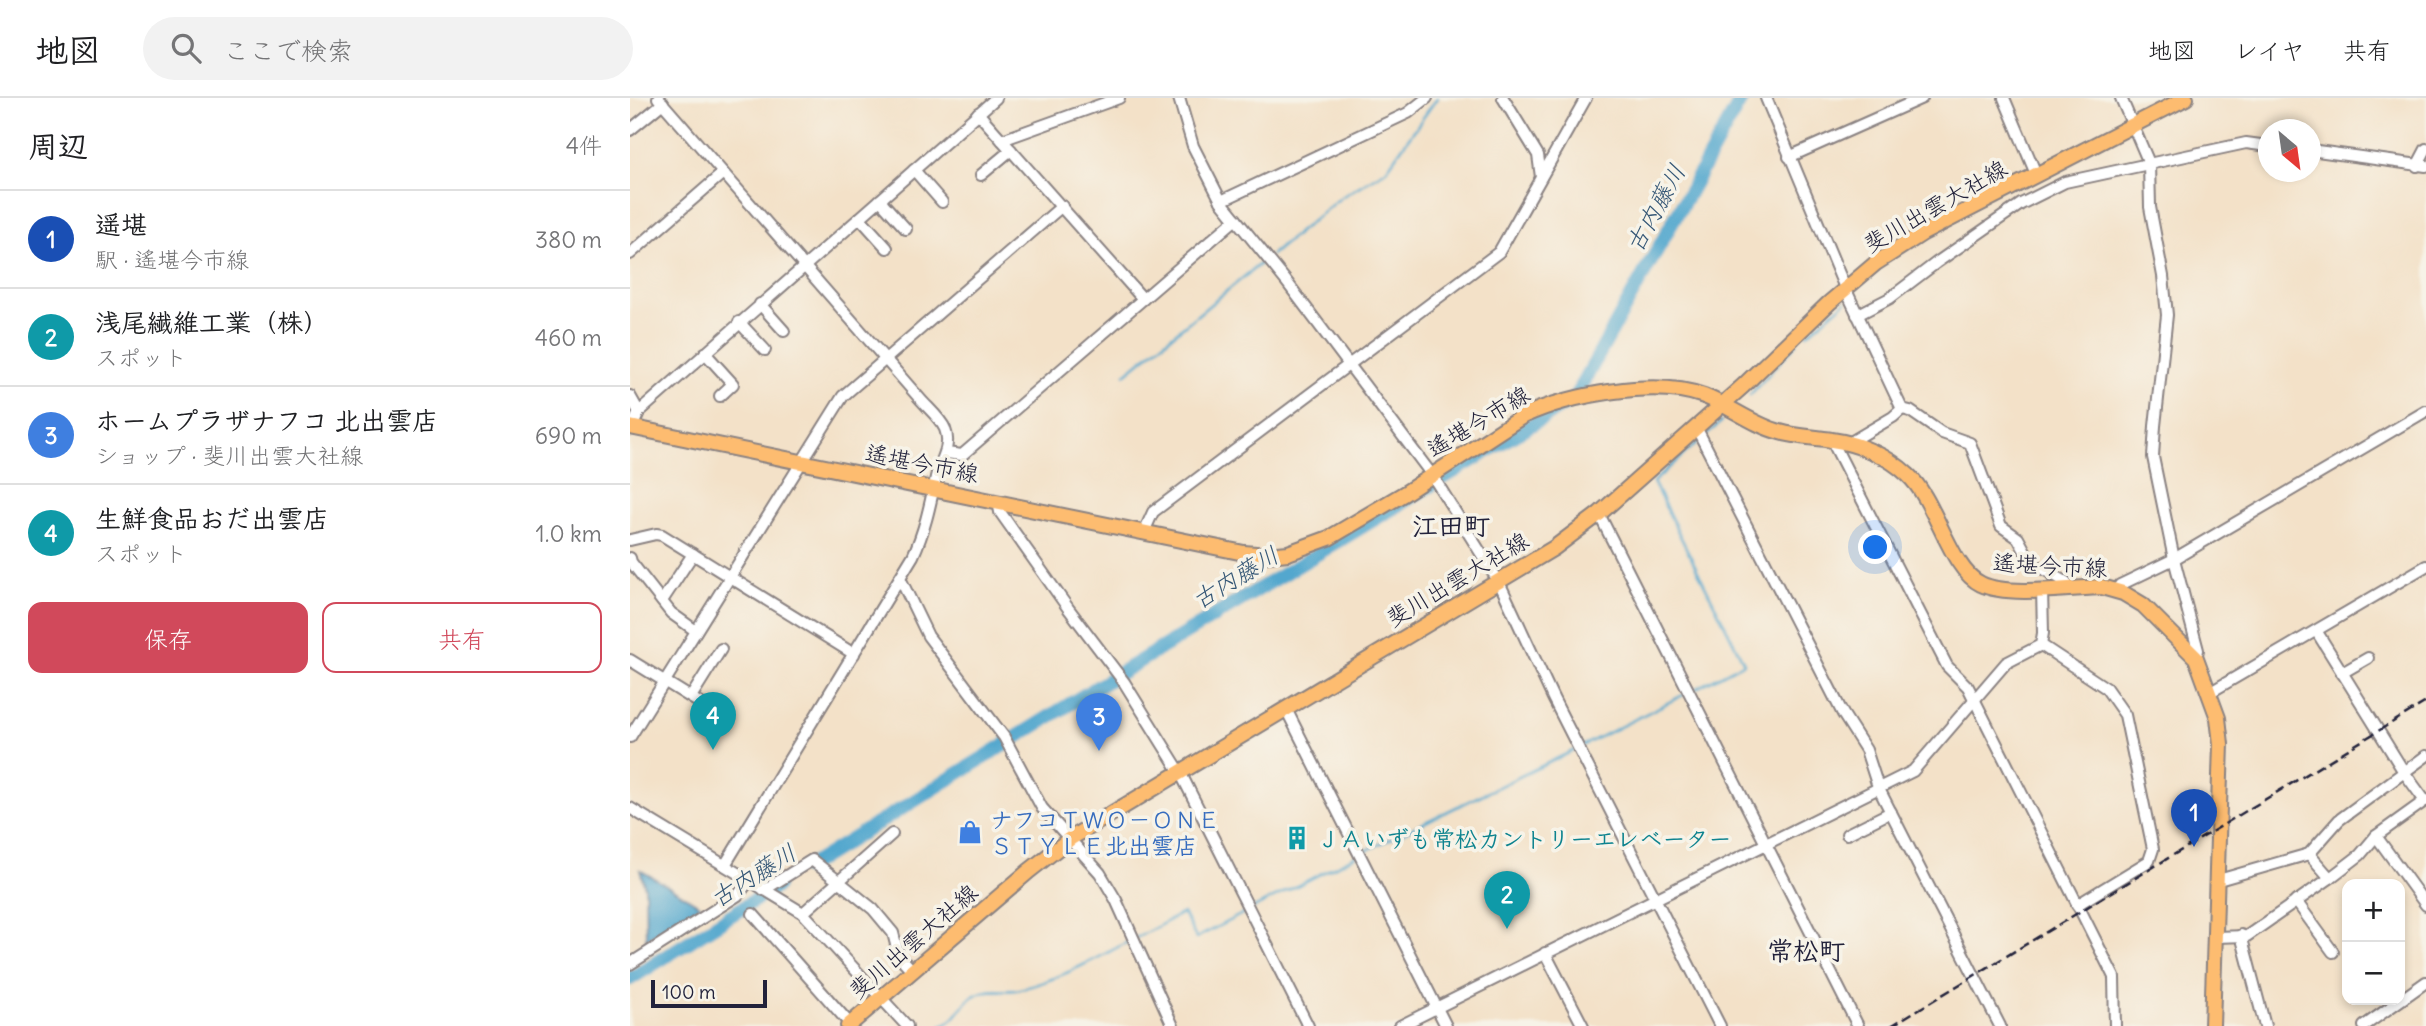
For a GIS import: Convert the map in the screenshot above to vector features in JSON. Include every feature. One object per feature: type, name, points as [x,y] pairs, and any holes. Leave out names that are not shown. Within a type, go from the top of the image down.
[{"type":"main road","name":"斐川出雲大社線","points":[[849,1025],[1071,838],[1554,548],[1599,513],[1723,404],[1845,288],[1876,263],[1923,233],[2186,98]]},
{"type":"main road","name":"遙堪今市線","points":[[631,427],[934,491],[998,501],[1244,553],[1268,555],[1287,553],[1329,538],[1523,416],[1563,400],[1583,396],[1670,389],[1691,391],[1777,432],[1849,443],[1878,454],[1910,477],[1923,493],[1954,553],[1971,577],[1981,584],[2009,590],[2102,587],[2116,590],[2143,605],[2196,658],[2218,719],[2222,770],[2215,881],[2212,1026]]},
{"type":"street","points":[[631,427],[639,412],[996,98]]},
{"type":"street","points":[[1002,140],[1119,98]]},
{"type":"street","points":[[1179,98],[1193,146],[1221,201],[1432,475],[1499,582],[1553,698],[1720,1026]]},
{"type":"street","points":[[1221,201],[1408,113],[1427,98]]},
{"type":"street","points":[[1503,98],[1538,155],[1541,177]]},
{"type":"street","points":[[1144,532],[1153,512],[1499,252],[1586,98]]},
{"type":"street","points":[[1766,98],[1845,288],[1902,409]]},
{"type":"street","points":[[1790,157],[1922,98]]},
{"type":"street","points":[[2004,98],[2036,174]]},
{"type":"street","points":[[2121,98],[2149,163],[2150,207],[2163,276],[2167,315],[2154,457],[2174,559],[2198,650],[2196,658]]},
{"type":"street","points":[[630,130],[660,100],[945,428],[946,453],[937,475],[925,528],[900,578],[725,865]]},
{"type":"street","points":[[978,113],[1143,299]]},
{"type":"street","points":[[1857,314],[1890,298],[2000,219],[2064,182],[2246,143],[2258,145]]},
{"type":"street","points":[[2321,151],[2422,166],[2426,149]]},
{"type":"street","points":[[981,175],[1011,150]]},
{"type":"street","points":[[914,170],[942,202]]},
{"type":"street","points":[[630,254],[723,173]]},
{"type":"street","points":[[880,200],[906,229]]},
{"type":"street","points":[[630,737],[843,396],[1062,206]]},
{"type":"street","points":[[860,218],[887,248]]},
{"type":"street","points":[[946,453],[962,455],[1236,219]]},
{"type":"street","points":[[760,304],[784,331]]},
{"type":"street","points":[[739,322],[765,350]]},
{"type":"street","points":[[705,353],[733,384],[720,396]]},
{"type":"street","points":[[630,396],[639,412]]},
{"type":"street","points":[[1849,443],[1902,409]]},
{"type":"street","points":[[1902,409],[1910,411],[1942,433],[1970,443],[2001,526],[2018,538],[2031,562],[2066,582],[2069,588]]},
{"type":"street","points":[[2116,590],[2120,584],[2174,559],[2426,411]]},
{"type":"street","points":[[1696,426],[1843,714],[1866,750],[1878,787],[2000,1026]]},
{"type":"street","points":[[1831,439],[1947,666],[1968,687],[1974,698],[2114,977],[2115,1026]]},
{"type":"street","points":[[998,501],[1000,512],[1124,682],[1180,772],[1308,1026]]},
{"type":"street","points":[[1599,513],[1858,1026]]},
{"type":"street","points":[[630,540],[663,535],[854,654]]},
{"type":"street","points":[[662,601],[693,554]]},
{"type":"street","points":[[630,558],[671,613],[696,631]]},
{"type":"street","points":[[2209,693],[2426,566]]},
{"type":"street","points":[[900,578],[928,636],[1004,737],[1042,808],[1100,873],[1116,900],[1173,1026]]},
{"type":"street","points":[[2041,645],[2042,589]]},
{"type":"street","points":[[2215,937],[2247,936],[2330,878],[2360,855],[2376,836],[2425,800],[2404,772],[2317,632]]},
{"type":"street","points":[[1400,1026],[1913,771],[2006,663],[2041,645]]},
{"type":"street","points":[[2041,645],[2106,688],[2125,715],[2153,849],[2149,861],[2077,905]]},
{"type":"street","points":[[691,698],[721,649]]},
{"type":"street","points":[[2342,673],[2368,658]]},
{"type":"street","points":[[630,660],[710,709]]},
{"type":"street","points":[[1286,709],[1446,1026]]},
{"type":"street","points":[[2215,881],[2309,854],[2339,820],[2426,756]]},
{"type":"street","points":[[630,808],[803,913],[907,1026]]},
{"type":"street","points":[[1847,834],[1891,812]]},
{"type":"street","points":[[803,913],[892,834]]},
{"type":"street","points":[[2376,836],[2426,905]]},
{"type":"street","points":[[2309,854],[2330,878]]},
{"type":"street","points":[[764,890],[812,860],[873,909],[893,933],[899,956],[912,970]]},
{"type":"street","points":[[630,964],[738,895],[749,881]]},
{"type":"street","points":[[2296,901],[2333,953]]},
{"type":"street","points":[[753,914],[849,1025]]},
{"type":"street","points":[[2241,935],[2265,1026]]},
{"type":"street","points":[[1545,953],[1583,1026]]},
{"type":"street","points":[[2405,996],[2426,982]]},
{"type":"street","points":[[2364,1026],[2392,1005]]},
{"type":"water","points":[[640,870],[700,905],[646,939],[645,888]]},
{"type":"waterway","points":[[1271,255],[1340,198],[1386,170],[1437,98]]},
{"type":"waterway","name":"古内藤川","points":[[806,868],[1115,676],[1574,399],[1742,98]]},
{"type":"waterway","points":[[1760,98],[1780,146]]},
{"type":"waterway","points":[[1125,374],[1266,259]]},
{"type":"waterway","points":[[1807,334],[1846,301]]},
{"type":"waterway","points":[[1750,395],[1797,343]]},
{"type":"waterway","points":[[1704,437],[1721,422]]},
{"type":"waterway","points":[[1693,690],[1744,663],[1653,482],[1699,441]]},
{"type":"waterway","points":[[1580,747],[1687,693]]},
{"type":"waterway","points":[[1363,852],[1575,750]]},
{"type":"waterway","points":[[1254,908],[1357,855]]},
{"type":"waterway","name":"古内藤川","points":[[630,979],[777,886]]},
{"type":"waterway","points":[[1136,938],[1183,913],[1196,938],[1248,911]]},
{"type":"waterway","points":[[941,1026],[953,1019],[967,1001],[977,994],[1015,990],[1049,980],[1130,941]]},
{"type":"railway","points":[[1891,1026],[2426,702]]},
{"type":"place","name":"生鮮食品おだ出雲店","points":[[713,750]]},
{"type":"place","name":"ホームプラザナフコ 北出雲店","points":[[1099,751]]},
{"type":"place","name":"ナフコＴＷＯ－ＯＮＥ ＳＴＹＬＥ北出雲店","points":[[970,832]]},
{"type":"place","name":"ＪＡいずも常松カントリーエレベーター","points":[[1297,838]]},
{"type":"place","name":"遥堪","points":[[2194,847]]},
{"type":"place","name":"浅尾繊維工業（株）","points":[[1507,929]]},
{"type":"district","name":"江田町","points":[[1451,525]]},
{"type":"district","name":"常松町","points":[[1806,950]]}]
